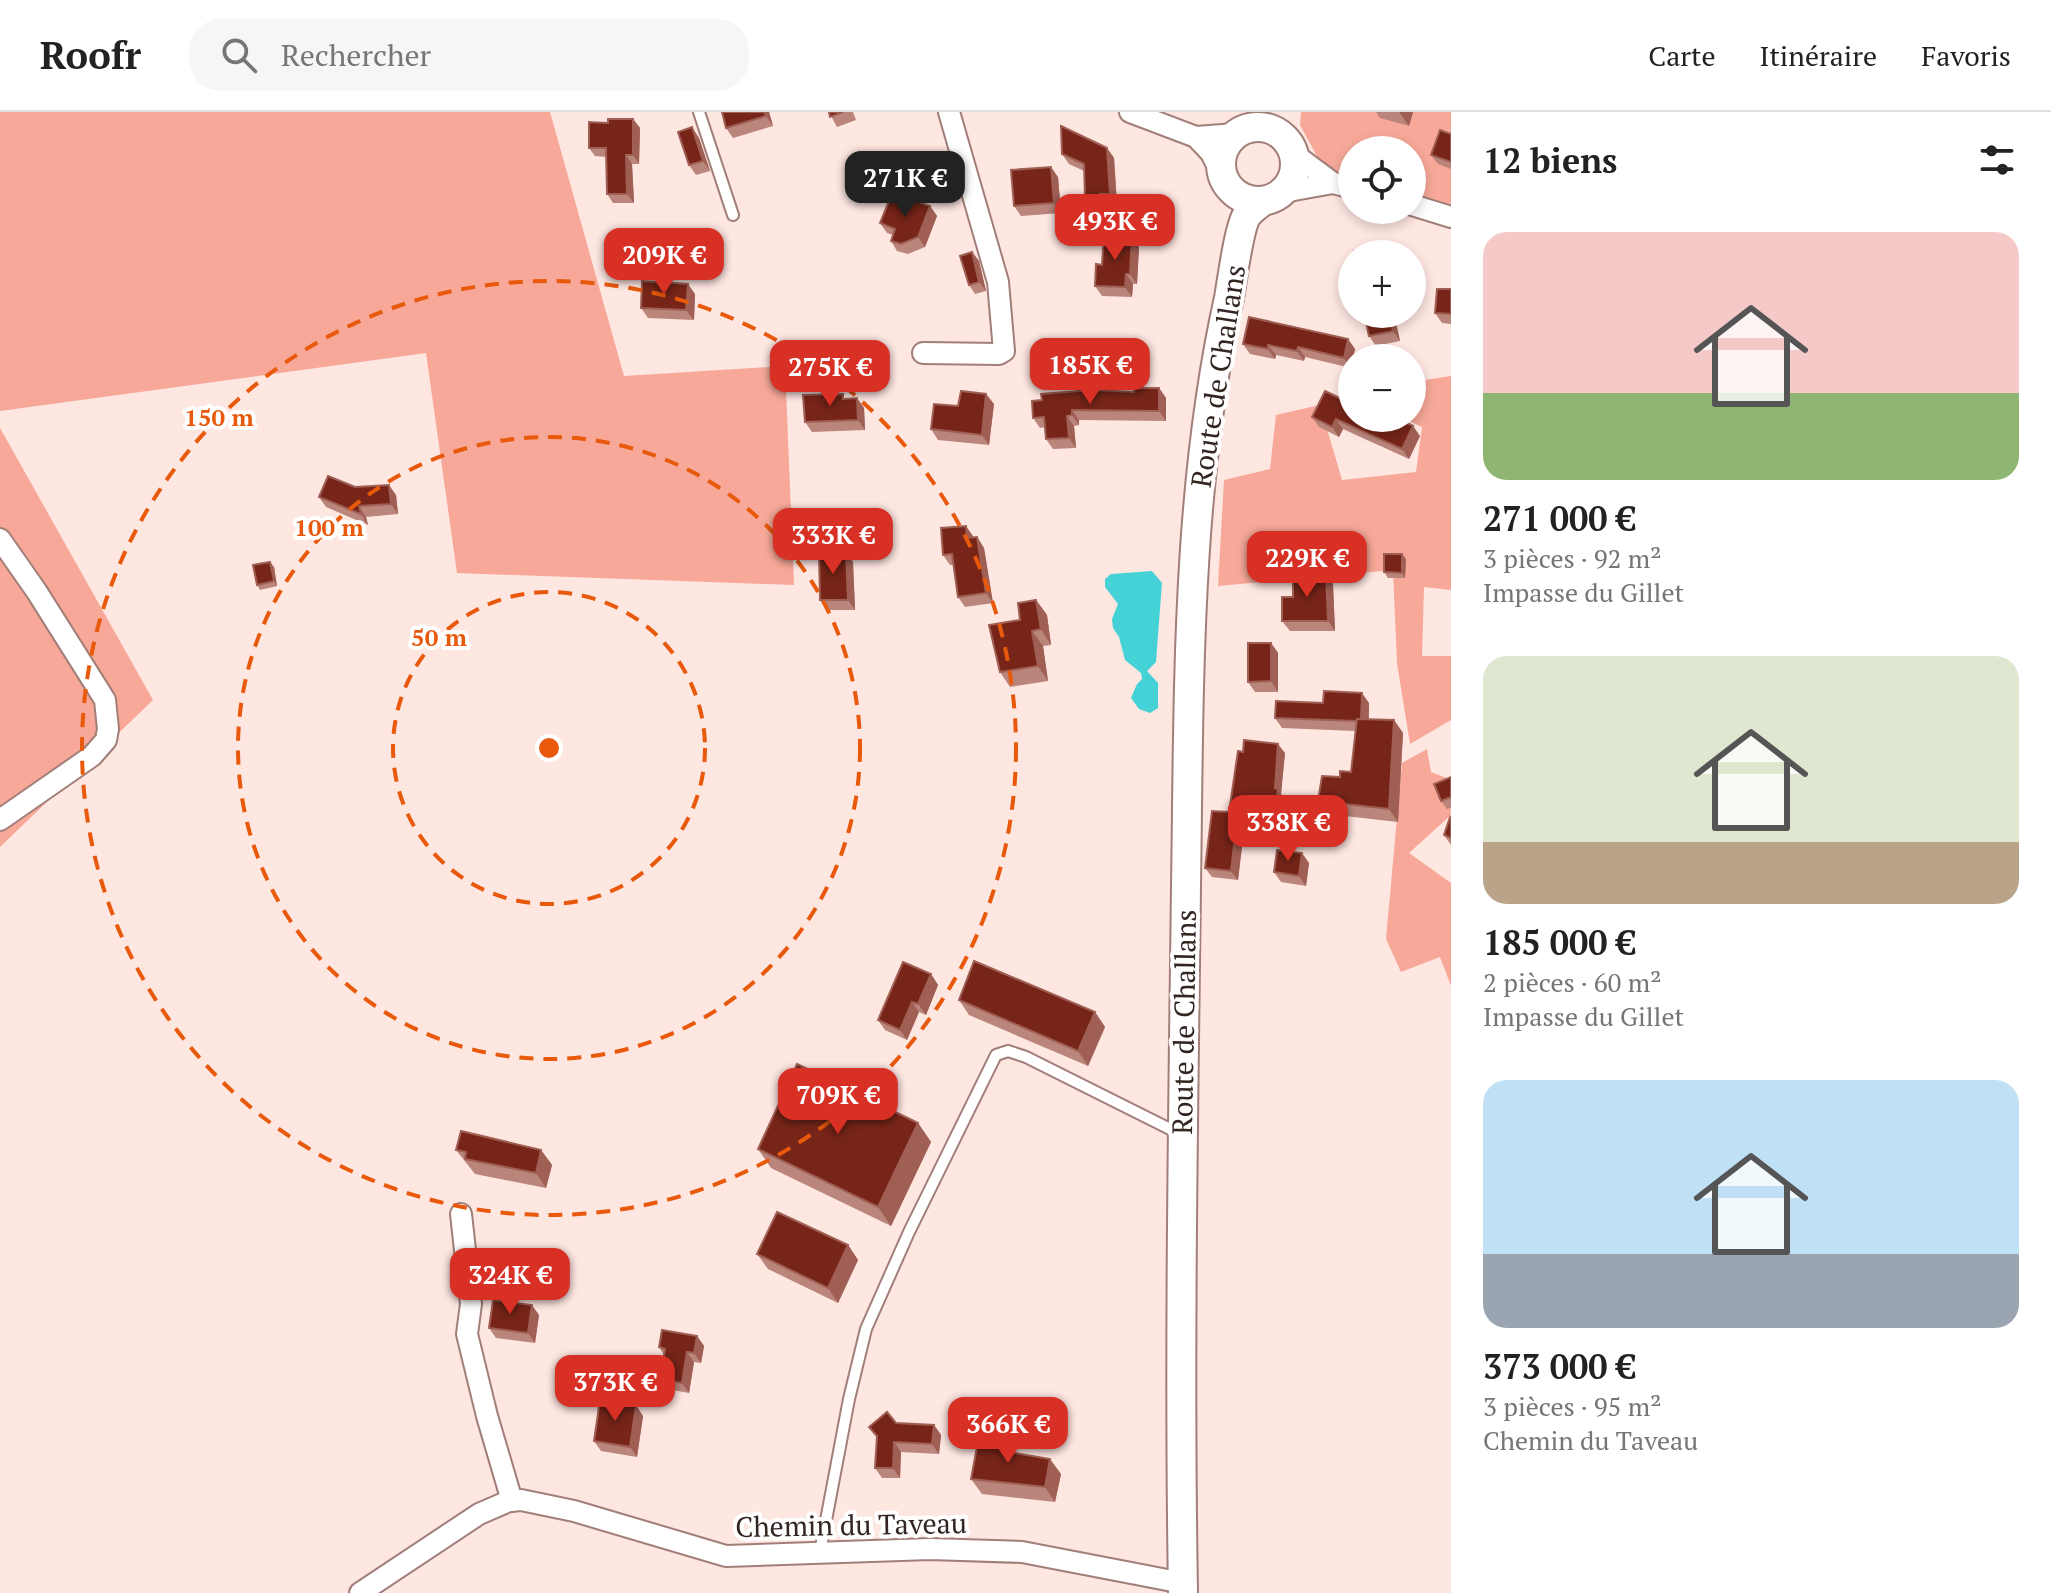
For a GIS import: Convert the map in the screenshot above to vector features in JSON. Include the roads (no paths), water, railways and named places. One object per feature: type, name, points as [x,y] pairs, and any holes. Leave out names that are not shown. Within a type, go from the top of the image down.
[{"type":"main road","name":"Route de Challans","points":[[1269,129],[1294,174],[1250,195],[1221,159],[1226,145],[1269,129]]},
{"type":"main road","name":"Route de Challans","points":[[1183,1588],[1181,1135],[1189,725],[1197,511],[1218,345],[1250,195]]},
{"type":"street","points":[[923,353],[999,354],[1004,351],[998,282],[949,112]]},
{"type":"street","points":[[1130,112],[1196,137],[1250,195],[1338,186]]},
{"type":"street","points":[[1196,137],[1269,129],[1338,183]]},
{"type":"street","points":[[1426,209],[1451,217]]},
{"type":"street","points":[[0,539],[105,700],[108,729],[102,747],[92,756],[0,820]]},
{"type":"street","points":[[461,1214],[471,1304],[467,1334],[512,1501]]},
{"type":"street","name":"Chemin du Taveau","points":[[360,1593],[479,1514],[512,1501],[536,1502],[574,1511],[726,1556],[930,1549],[1022,1552],[1183,1588]]},
{"type":"lane","points":[[699,112],[733,215]]},
{"type":"lane","points":[[820,1552],[849,1399],[866,1329],[909,1232],[996,1055],[1008,1051],[1026,1057],[1181,1135]]},
{"type":"water","points":[[1152,571],[1162,583],[1156,662],[1147,671],[1158,683],[1158,708],[1150,713],[1139,709],[1131,698],[1142,679],[1141,673],[1125,660],[1119,637],[1113,628],[1112,619],[1118,604],[1105,587],[1105,579],[1111,574]]}]
